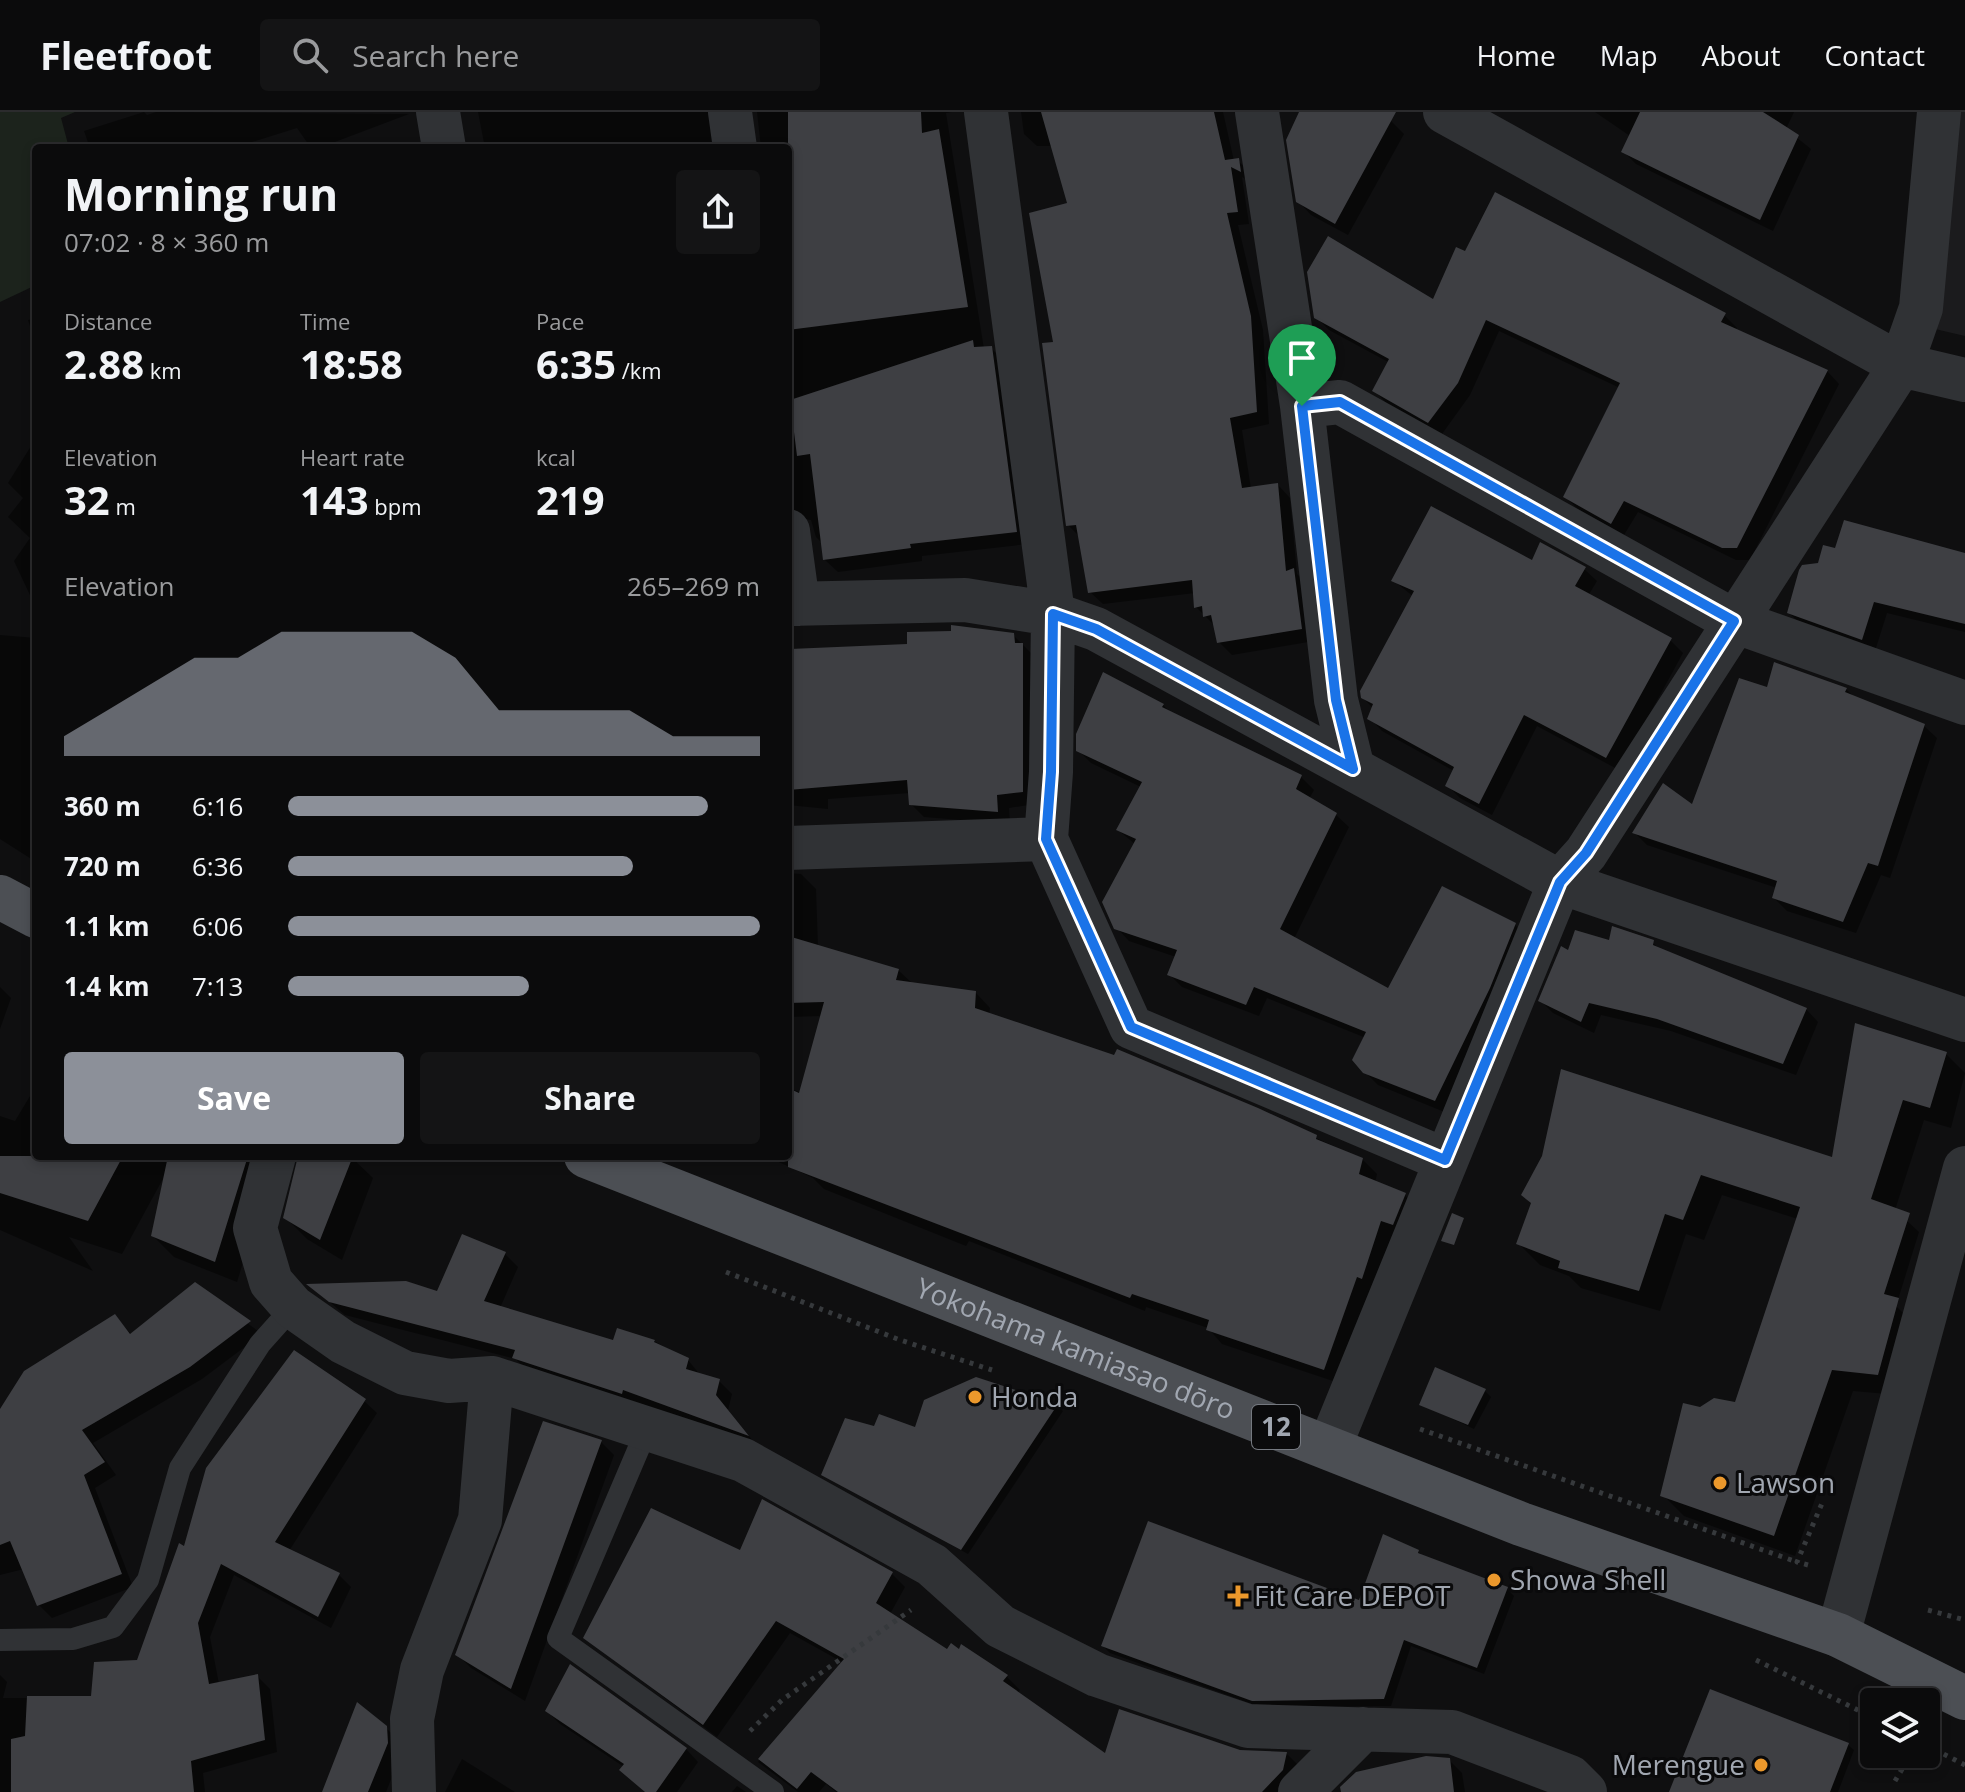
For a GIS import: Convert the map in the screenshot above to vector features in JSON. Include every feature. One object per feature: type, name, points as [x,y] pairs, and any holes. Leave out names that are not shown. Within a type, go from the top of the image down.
[{"type":"main road","points":[[0,897],[32,914]]},
{"type":"main road","name":"Yokohama kamiasao dōro","points":[[596,1160],[1521,1524],[1838,1635],[1965,1698]]},
{"type":"street","points":[[438,112],[443,144]]},
{"type":"street","points":[[730,112],[734,144]]},
{"type":"street","points":[[986,112],[1053,614],[1051,772],[1046,839],[1131,1027],[1445,1160]]},
{"type":"street","points":[[1257,112],[1302,406],[1336,700],[1353,769]]},
{"type":"street","points":[[1445,112],[1901,365],[1965,380]]},
{"type":"street","points":[[1329,1448],[1560,882],[1586,853],[1901,365],[1921,308],[1939,112]]},
{"type":"street","points":[[1302,406],[1340,402],[1734,621],[1965,703]]},
{"type":"street","points":[[793,604],[965,600],[1053,614],[1096,629],[1560,882],[1965,1020]]},
{"type":"street","points":[[792,848],[1046,839]]},
{"type":"street","points":[[273,1160],[255,1228],[271,1282],[293,1307],[343,1342],[405,1373],[449,1381],[492,1378],[743,1460],[932,1565],[1000,1626],[1097,1675],[1248,1726],[1452,1732],[1570,1777],[1585,1792]]},
{"type":"street","points":[[1838,1635],[1965,1168]]},
{"type":"street","points":[[414,1792],[412,1719],[419,1682],[480,1520],[492,1378]]},
{"type":"street","points":[[1300,1792],[1363,1729]]},
{"type":"lane","points":[[0,1640],[73,1639],[113,1627],[148,1580],[180,1468],[260,1344],[293,1307]]},
{"type":"lane","points":[[647,1429],[558,1638],[773,1792]]},
{"type":"path","points":[[1347,1404],[1797,1562]]},
{"type":"path","points":[[723,1757],[782,1700],[951,1582]]},
{"type":"path","points":[[1928,1610],[1965,1620]]},
{"type":"path","points":[[1940,1752],[1965,1765]]},
{"type":"path","points":[[1895,1781],[1903,1768]]},
{"type":"shaded area","points":[[0,112],[75,112],[61,118],[68,144],[32,144],[32,287],[0,302]]},
{"type":"shaded area","points":[[1956,112],[1965,112],[1965,336],[1935,329]]},
{"type":"building","points":[[788,112],[921,112],[922,133],[939,129],[968,307],[792,329],[792,144],[788,144]]},
{"type":"building","points":[[1041,112],[1214,112],[1225,160],[1239,158],[1241,172],[1231,167],[1238,212],[1227,213],[1251,316],[1257,412],[1230,418],[1242,488],[1278,483],[1286,571],[1294,568],[1302,629],[1217,643],[1211,615],[1203,617],[1202,606],[1194,608],[1192,580],[1088,593],[1076,525],[1066,526],[1042,343],[1053,342],[1029,213],[1067,203]]},
{"type":"building","points":[[1299,112],[1396,112],[1335,224],[1296,202],[1286,140]]},
{"type":"building","points":[[1640,112],[1763,112],[1799,135],[1760,220],[1621,152]]},
{"type":"building","points":[[1495,192],[1726,313],[1721,322],[1828,370],[1737,548],[1722,548],[1624,501],[1611,524],[1563,497],[1620,383],[1486,320],[1458,383],[1428,423],[1372,391],[1389,359],[1314,318],[1307,272],[1328,236],[1433,299],[1456,247],[1465,251]]},
{"type":"building","points":[[973,340],[974,347],[992,346],[1017,532],[910,544],[911,548],[823,560],[810,454],[797,456],[792,399]]},
{"type":"building","points":[[1431,506],[1532,560],[1540,542],[1586,567],[1575,586],[1672,638],[1606,758],[1524,715],[1479,804],[1445,786],[1454,767],[1367,719],[1373,704],[1361,698],[1360,691],[1414,591],[1391,581]]},
{"type":"building","points":[[1844,520],[1965,553],[1965,624],[1874,602],[1862,640],[1787,613],[1802,565],[1818,563],[1823,545],[1835,548]]},
{"type":"building","points":[[951,625],[1014,633],[1015,643],[1023,643],[1023,792],[997,795],[998,812],[909,805],[907,780],[792,790],[792,649],[907,644],[907,632],[951,631]]},
{"type":"building","points":[[1774,662],[1847,688],[1845,692],[1925,724],[1878,866],[1868,863],[1843,922],[1772,898],[1777,881],[1632,833],[1663,783],[1692,804],[1739,678],[1767,687]]},
{"type":"building","points":[[1103,672],[1164,704],[1162,707],[1302,775],[1296,789],[1337,813],[1280,929],[1388,988],[1442,886],[1516,923],[1490,988],[1435,1101],[1363,1073],[1352,1060],[1366,1032],[1254,987],[1246,1005],[1167,975],[1177,950],[1114,929],[1102,902],[1136,839],[1116,830],[1142,782],[1076,751],[1076,734]]},
{"type":"building","points":[[1612,926],[1654,940],[1653,945],[1807,1008],[1783,1064],[1657,1019],[1589,1003],[1581,1022],[1538,1001],[1561,946],[1568,950],[1575,930],[1609,940]]},
{"type":"building","points":[[792,937],[899,969],[896,980],[976,991],[975,1008],[1114,1055],[1117,1049],[1258,1108],[1317,1135],[1316,1139],[1363,1158],[1359,1174],[1406,1193],[1393,1225],[1381,1221],[1362,1279],[1357,1277],[1324,1370],[1206,1330],[1209,1320],[1132,1294],[1130,1298],[788,1167],[788,1160],[792,1160],[792,1090],[799,1093],[824,1002],[792,1003]]},
{"type":"building","points":[[1855,1023],[1947,1052],[1930,1108],[1903,1100],[1871,1199],[1910,1213],[1884,1294],[1899,1298],[1878,1375],[1832,1370],[1774,1536],[1660,1496],[1683,1403],[1700,1407],[1714,1398],[1735,1402],[1800,1207],[1701,1175],[1683,1220],[1665,1214],[1639,1291],[1558,1268],[1560,1261],[1516,1244],[1531,1203],[1521,1195],[1542,1156],[1561,1069],[1832,1157]]},
{"type":"building","points":[[0,1156],[32,1156],[32,1160],[121,1160],[88,1221],[0,1193]]},
{"type":"building","points":[[167,1160],[247,1160],[215,1262],[151,1236]]},
{"type":"building","points":[[297,1160],[351,1160],[320,1240],[283,1218]]},
{"type":"building","points":[[1452,1213],[1464,1218],[1454,1245],[1441,1241]]},
{"type":"building","points":[[462,1234],[506,1252],[484,1301],[613,1340],[617,1328],[655,1340],[689,1358],[686,1369],[720,1379],[716,1395],[749,1436],[623,1390],[622,1394],[512,1358],[515,1350],[329,1302],[306,1284],[406,1281],[437,1291]]},
{"type":"building","points":[[195,1282],[251,1321],[190,1367],[82,1430],[105,1462],[84,1475],[122,1574],[37,1606],[10,1541],[0,1545],[0,1409],[24,1371],[115,1314],[130,1334]]},
{"type":"building","points":[[294,1350],[366,1399],[275,1542],[340,1573],[318,1617],[221,1564],[198,1623],[209,1684],[258,1674],[265,1740],[191,1761],[194,1792],[11,1792],[11,1739],[25,1736],[27,1696],[91,1696],[94,1662],[137,1660],[179,1543],[184,1546],[206,1468]]},
{"type":"building","points":[[1435,1367],[1486,1389],[1468,1425],[1419,1405]]},
{"type":"building","points":[[976,1377],[1058,1404],[961,1550],[821,1475],[845,1418],[874,1426],[879,1414],[915,1427],[924,1400]]},
{"type":"building","points":[[543,1421],[602,1440],[511,1689],[455,1655]]},
{"type":"building","points":[[762,1499],[893,1572],[876,1603],[947,1649],[951,1643],[959,1649],[961,1644],[1008,1675],[1003,1681],[1105,1753],[1119,1709],[1240,1750],[1287,1752],[1283,1770],[1262,1792],[838,1792],[811,1772],[797,1789],[758,1759],[844,1659],[776,1621],[703,1725],[583,1638],[651,1508],[740,1550]]},
{"type":"building","points":[[1148,1521],[1359,1600],[1383,1534],[1419,1550],[1418,1553],[1508,1587],[1477,1668],[1404,1640],[1384,1699],[1252,1701],[1101,1646]]},
{"type":"building","points":[[570,1664],[687,1748],[656,1792],[645,1792],[619,1770],[624,1764],[545,1711]]},
{"type":"building","points":[[1710,1689],[1849,1743],[1830,1792],[1669,1792]]},
{"type":"building","points":[[357,1702],[387,1726],[388,1743],[368,1792],[322,1792]]},
{"type":"building","points":[[1426,1756],[1450,1758],[1454,1792],[1341,1792],[1340,1787],[1356,1772]]},
{"type":"place","name":"Honda","points":[[975,1397]]},
{"type":"place","name":"Lawson","points":[[1720,1483]]},
{"type":"place","name":"Showa Shell","points":[[1494,1580]]},
{"type":"place","name":"Fit Care DEPOT","points":[[1238,1596]]},
{"type":"place","name":"Merengue","points":[[1761,1765]]},
{"type":"route","points":[[1340,402],[1734,621],[1586,853],[1560,882],[1445,1160],[1131,1027],[1046,839],[1051,772],[1053,614],[1096,629],[1353,769],[1336,700],[1302,406],[1340,402]]}]
